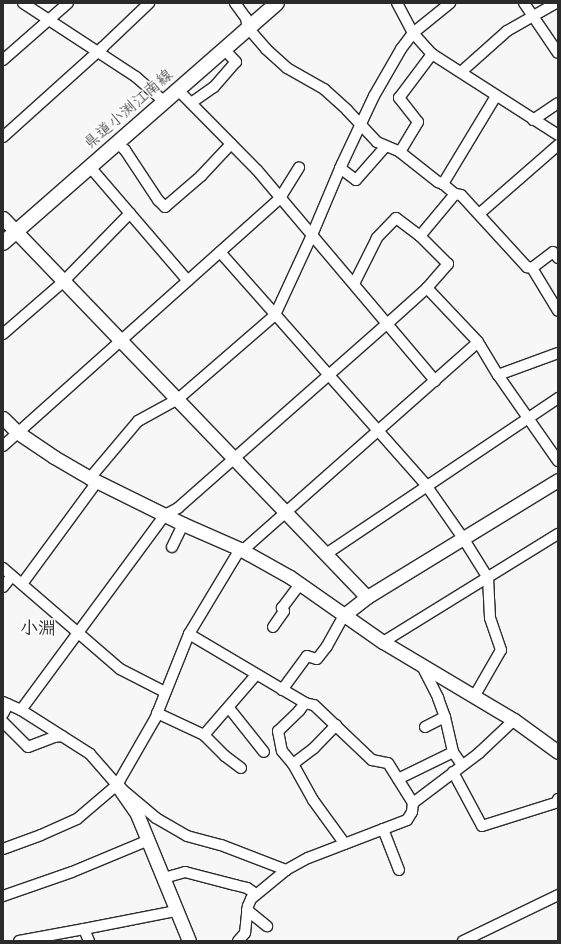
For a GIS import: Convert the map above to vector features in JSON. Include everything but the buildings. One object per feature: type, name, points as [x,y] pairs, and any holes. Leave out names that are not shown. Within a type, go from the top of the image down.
[{"type":"main road","name":"県道小渕江南線","points":[[3,243],[277,3]]},
{"type":"street","points":[[23,3],[48,21],[136,77],[164,101]]},
{"type":"street","points":[[3,60],[68,3]]},
{"type":"street","points":[[3,137],[97,53],[148,3]]},
{"type":"street","points":[[235,3],[246,18],[248,28],[266,49],[287,68],[324,89],[361,124],[368,134],[385,147],[400,152],[455,194],[461,195],[527,267],[532,268],[558,311]]},
{"type":"street","points":[[397,3],[413,33],[432,54],[558,135]]},
{"type":"street","points":[[22,584],[93,480],[138,421],[178,400],[275,314],[374,96],[397,56],[413,33],[450,3]]},
{"type":"street","points":[[524,3],[558,53]]},
{"type":"street","points":[[461,72],[507,31],[556,3]]},
{"type":"street","points":[[191,103],[214,87],[236,62],[224,49]]},
{"type":"street","points":[[400,152],[418,122],[399,98],[432,54]]},
{"type":"street","points":[[178,90],[257,170],[435,381]]},
{"type":"street","points":[[443,184],[496,96]]},
{"type":"street","points":[[533,120],[558,103]]},
{"type":"street","points":[[117,143],[133,162],[158,200],[165,207],[201,176],[231,144]]},
{"type":"street","points":[[479,214],[558,145]]},
{"type":"street","points":[[340,168],[356,180],[385,147]]},
{"type":"street","points":[[90,167],[188,281]]},
{"type":"street","points":[[3,446],[280,198],[299,167]]},
{"type":"street","points":[[420,236],[455,194]]},
{"type":"street","points":[[3,334],[63,282],[130,213]]},
{"type":"street","points":[[3,218],[63,282],[235,457],[367,597]]},
{"type":"street","points":[[21,710],[165,515],[178,508],[387,324],[427,288],[448,264],[420,236],[396,218],[377,238],[354,284]]},
{"type":"street","points":[[220,252],[426,485],[463,538],[488,578],[490,618],[501,650],[474,697]]},
{"type":"street","points":[[532,268],[554,252],[558,258]]},
{"type":"street","points":[[427,288],[478,342],[498,375],[558,461]]},
{"type":"street","points":[[4,845],[41,835],[77,819],[117,785],[156,713],[189,634],[241,550],[378,432],[478,342]]},
{"type":"street","points":[[498,375],[558,353]]},
{"type":"street","points":[[326,554],[426,485],[558,398]]},
{"type":"street","points":[[3,418],[17,432],[54,457],[93,480],[183,524],[241,550],[300,584],[383,642],[514,720],[558,752]]},
{"type":"street","points":[[282,690],[307,656],[317,659],[327,646],[344,615],[367,597],[558,480]]},
{"type":"street","points":[[172,548],[183,524]]},
{"type":"street","points":[[383,642],[558,534]]},
{"type":"street","points":[[3,568],[120,669],[165,692]]},
{"type":"street","points":[[3,586],[12,576]]},
{"type":"street","points":[[273,626],[284,611],[282,608],[300,584]]},
{"type":"street","points":[[189,634],[305,703],[314,704],[372,760],[388,762],[413,803],[412,812],[407,820],[345,844],[286,870],[251,899],[245,933],[238,941]]},
{"type":"street","points":[[422,666],[446,717],[453,752],[462,765]]},
{"type":"street","points":[[204,736],[256,675]]},
{"type":"street","points":[[3,714],[5,703],[21,710],[90,754],[117,785],[137,814],[149,840],[188,941]]},
{"type":"street","points":[[305,703],[299,711],[278,731],[282,751],[293,764],[313,800],[345,844]]},
{"type":"street","points":[[229,708],[264,752]]},
{"type":"street","points":[[156,713],[204,736],[225,756],[241,768]]},
{"type":"street","points":[[425,727],[446,717]]},
{"type":"street","points":[[413,803],[480,753],[514,720]]},
{"type":"street","points":[[3,722],[28,747],[54,737],[62,736]]},
{"type":"street","points":[[293,764],[314,748],[336,725]]},
{"type":"street","points":[[398,779],[453,752]]},
{"type":"street","points":[[453,772],[482,826],[558,802],[558,800]]},
{"type":"street","points":[[117,785],[156,818],[187,836],[221,845],[286,870]]},
{"type":"street","points":[[383,829],[399,870]]},
{"type":"street","points":[[3,896],[72,872],[149,840]]},
{"type":"street","points":[[164,878],[185,872],[235,885],[256,894]]},
{"type":"street","points":[[463,941],[558,895]]},
{"type":"street","points":[[248,910],[267,926]]},
{"type":"street","points":[[19,941],[176,911]]},
{"type":"street","points":[[84,929],[89,941]]},
{"type":"district","name":"小淵","points":[[38,630]]}]
